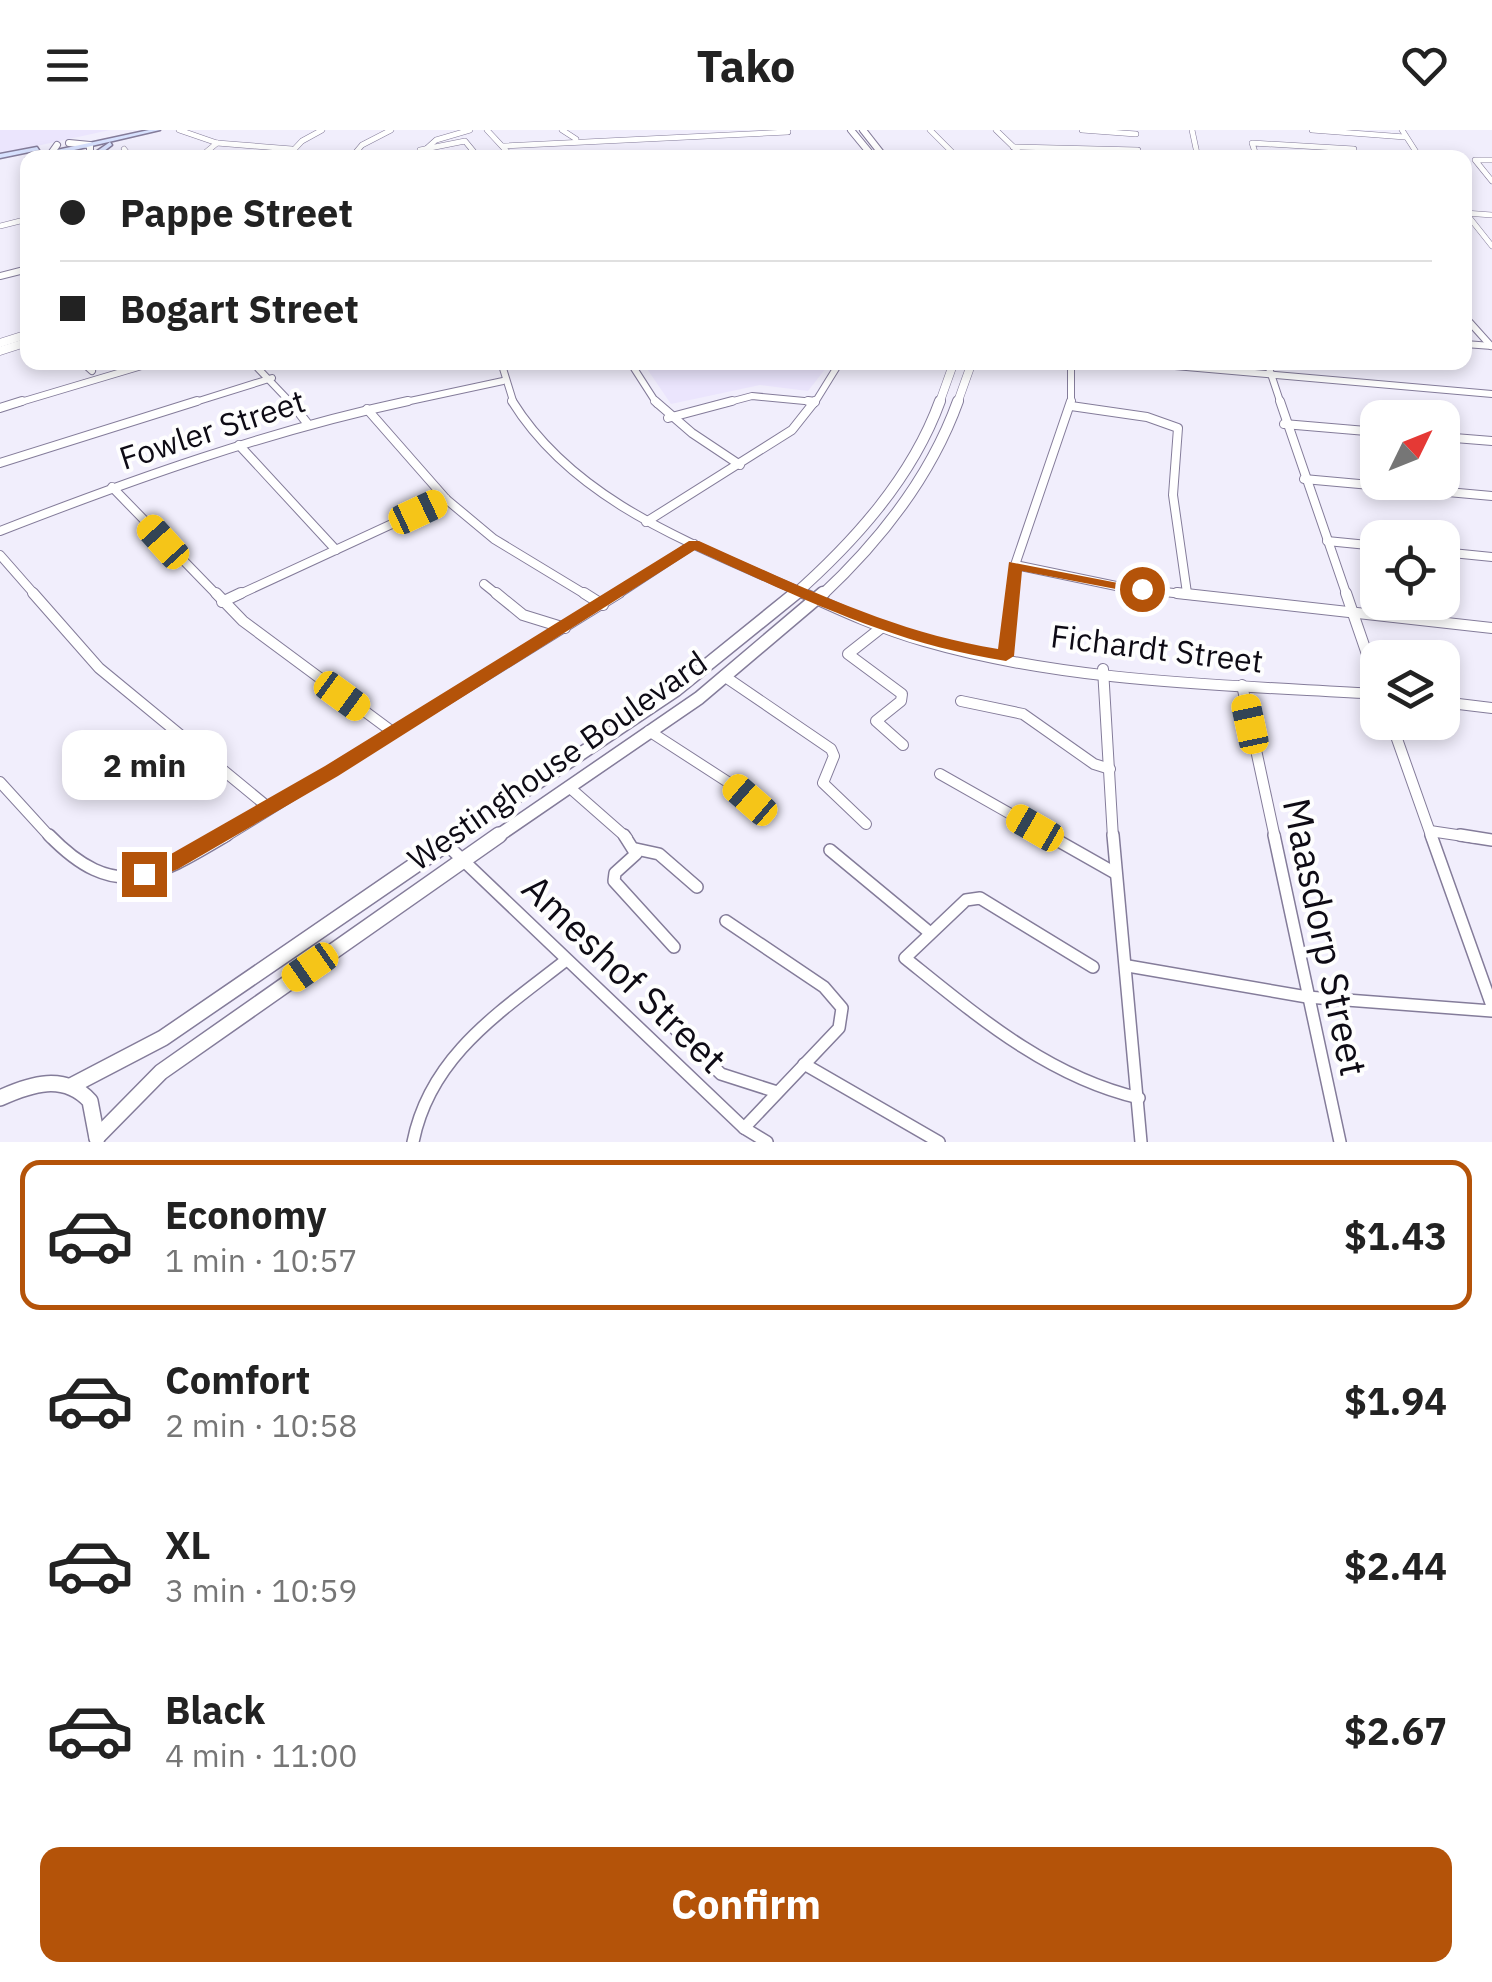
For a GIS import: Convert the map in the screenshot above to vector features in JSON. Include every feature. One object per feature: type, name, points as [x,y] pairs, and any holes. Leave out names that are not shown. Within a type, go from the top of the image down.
[{"type":"main road","points":[[37,150],[157,130]]},
{"type":"main road","points":[[75,150],[128,133]]},
{"type":"main road","points":[[102,150],[128,133]]},
{"type":"street","points":[[179,130],[217,143],[292,149],[322,130]]},
{"type":"street","points":[[358,150],[391,130]]},
{"type":"street","points":[[420,150],[436,140],[470,130]]},
{"type":"street","points":[[488,130],[507,150]]},
{"type":"street","points":[[562,130],[576,139]]},
{"type":"street","points":[[631,130],[639,137]]},
{"type":"street","points":[[851,130],[867,150]]},
{"type":"street","points":[[863,130],[879,150]]},
{"type":"street","points":[[930,130],[950,150]]},
{"type":"street","points":[[996,130],[1017,150]]},
{"type":"street","points":[[1082,130],[1136,132]]},
{"type":"street","points":[[1312,130],[1404,133]]},
{"type":"street","points":[[504,146],[576,139],[787,131]]},
{"type":"street","points":[[1253,150],[1251,146],[1354,149],[1345,132]]},
{"type":"street","points":[[420,150],[468,142],[474,150]]},
{"type":"street","points":[[69,143],[90,145],[90,150]]},
{"type":"street","points":[[209,150],[217,143]]},
{"type":"street","points":[[57,145],[57,150]]},
{"type":"street","points":[[1013,146],[1076,150]]},
{"type":"street","points":[[1492,160],[1475,162],[1492,182]]},
{"type":"street","points":[[1472,221],[1492,246]]},
{"type":"street","points":[[1472,325],[1491,346]]},
{"type":"street","points":[[0,408],[129,370]]},
{"type":"street","points":[[262,370],[307,423]]},
{"type":"street","points":[[502,370],[503,381]]},
{"type":"street","points":[[633,370],[668,418],[740,464]]},
{"type":"street","points":[[646,522],[792,430],[835,370]]},
{"type":"street","name":"Westinghouse Boulevard","points":[[73,1085],[163,1038],[714,661],[847,543],[896,484],[937,417],[952,370]]},
{"type":"street","name":"Westinghouse Boulevard","points":[[96,1140],[162,1072],[649,731],[820,600],[900,514],[926,476],[954,418],[969,370]]},
{"type":"street","points":[[1006,656],[1015,565],[1072,406],[1070,370]]},
{"type":"street","points":[[1224,370],[1492,394]]},
{"type":"street","points":[[1270,370],[1284,424],[1362,640]]},
{"type":"street","points":[[0,462],[272,378]]},
{"type":"street","name":"Fowler Street","points":[[0,531],[112,487],[307,423],[503,381]]},
{"type":"street","name":"Fichardt Street","points":[[503,381],[518,409],[559,458],[646,522],[881,628],[941,646],[1006,656],[1242,685],[1360,693]]},
{"type":"street","points":[[668,418],[752,396],[815,402]]},
{"type":"street","points":[[1072,406],[1147,417],[1178,428],[1172,495],[1187,593]]},
{"type":"street","points":[[367,410],[446,500],[494,539],[603,605]]},
{"type":"street","points":[[1284,424],[1360,430]]},
{"type":"street","points":[[1460,438],[1492,441]]},
{"type":"street","points":[[239,445],[336,550]]},
{"type":"street","points":[[1304,479],[1492,496]]},
{"type":"street","points":[[112,487],[222,602],[289,658],[394,733]]},
{"type":"street","points":[[222,602],[446,500]]},
{"type":"street","points":[[1327,540],[1360,544]]},
{"type":"street","points":[[0,782],[94,874],[119,880],[171,864],[394,733],[603,605],[694,544]]},
{"type":"street","points":[[1460,554],[1492,557]]},
{"type":"street","points":[[0,555],[99,668],[269,808]]},
{"type":"street","points":[[1015,565],[1121,587],[1492,628]]},
{"type":"street","points":[[484,584],[524,614],[565,628]]},
{"type":"street","points":[[881,628],[848,654],[902,694],[901,701],[876,722],[902,745]]},
{"type":"street","points":[[1103,669],[1115,873],[1128,966],[1141,1142]]},
{"type":"street","points":[[724,676],[832,750],[834,756],[823,783],[826,790],[866,824]]},
{"type":"street","name":"Maasdorp Street","points":[[1242,685],[1340,1142]]},
{"type":"street","points":[[960,702],[1023,714],[1094,764],[1110,770]]},
{"type":"street","points":[[1460,704],[1492,708]]},
{"type":"street","points":[[649,731],[734,786],[766,814]]},
{"type":"street","points":[[1128,966],[1306,997],[1492,1008],[1397,740]]},
{"type":"street","points":[[940,774],[1115,873]]},
{"type":"street","points":[[569,787],[636,850],[659,854],[697,887]]},
{"type":"street","points":[[1430,831],[1492,840]]},
{"type":"street","name":"Ameshof Street","points":[[446,844],[744,1128],[767,1142]]},
{"type":"street","points":[[636,850],[614,881],[674,947]]},
{"type":"street","points":[[830,850],[930,932]]},
{"type":"street","points":[[1093,967],[980,898],[966,900],[907,953],[909,964],[1010,1042],[1117,1093],[1139,1098]]},
{"type":"street","points":[[726,921],[840,1000],[839,1028],[744,1128]]},
{"type":"street","points":[[412,1142],[424,1094],[445,1062],[566,961]]},
{"type":"street","points":[[666,1020],[721,1074],[778,1092]]},
{"type":"street","points":[[804,1064],[939,1142]]},
{"type":"street","points":[[5,1091],[46,1082],[73,1085],[90,1096],[98,1114],[96,1140]]},
{"type":"shaded area","points":[[0,130],[110,130],[0,154]]},
{"type":"shaded area","points":[[648,370],[824,370],[808,391],[760,385],[671,404]]},
{"type":"route","points":[[144,874],[171,864],[332,771],[603,605],[694,544],[881,628],[941,646],[1006,656],[1015,565],[1142,589]]}]
